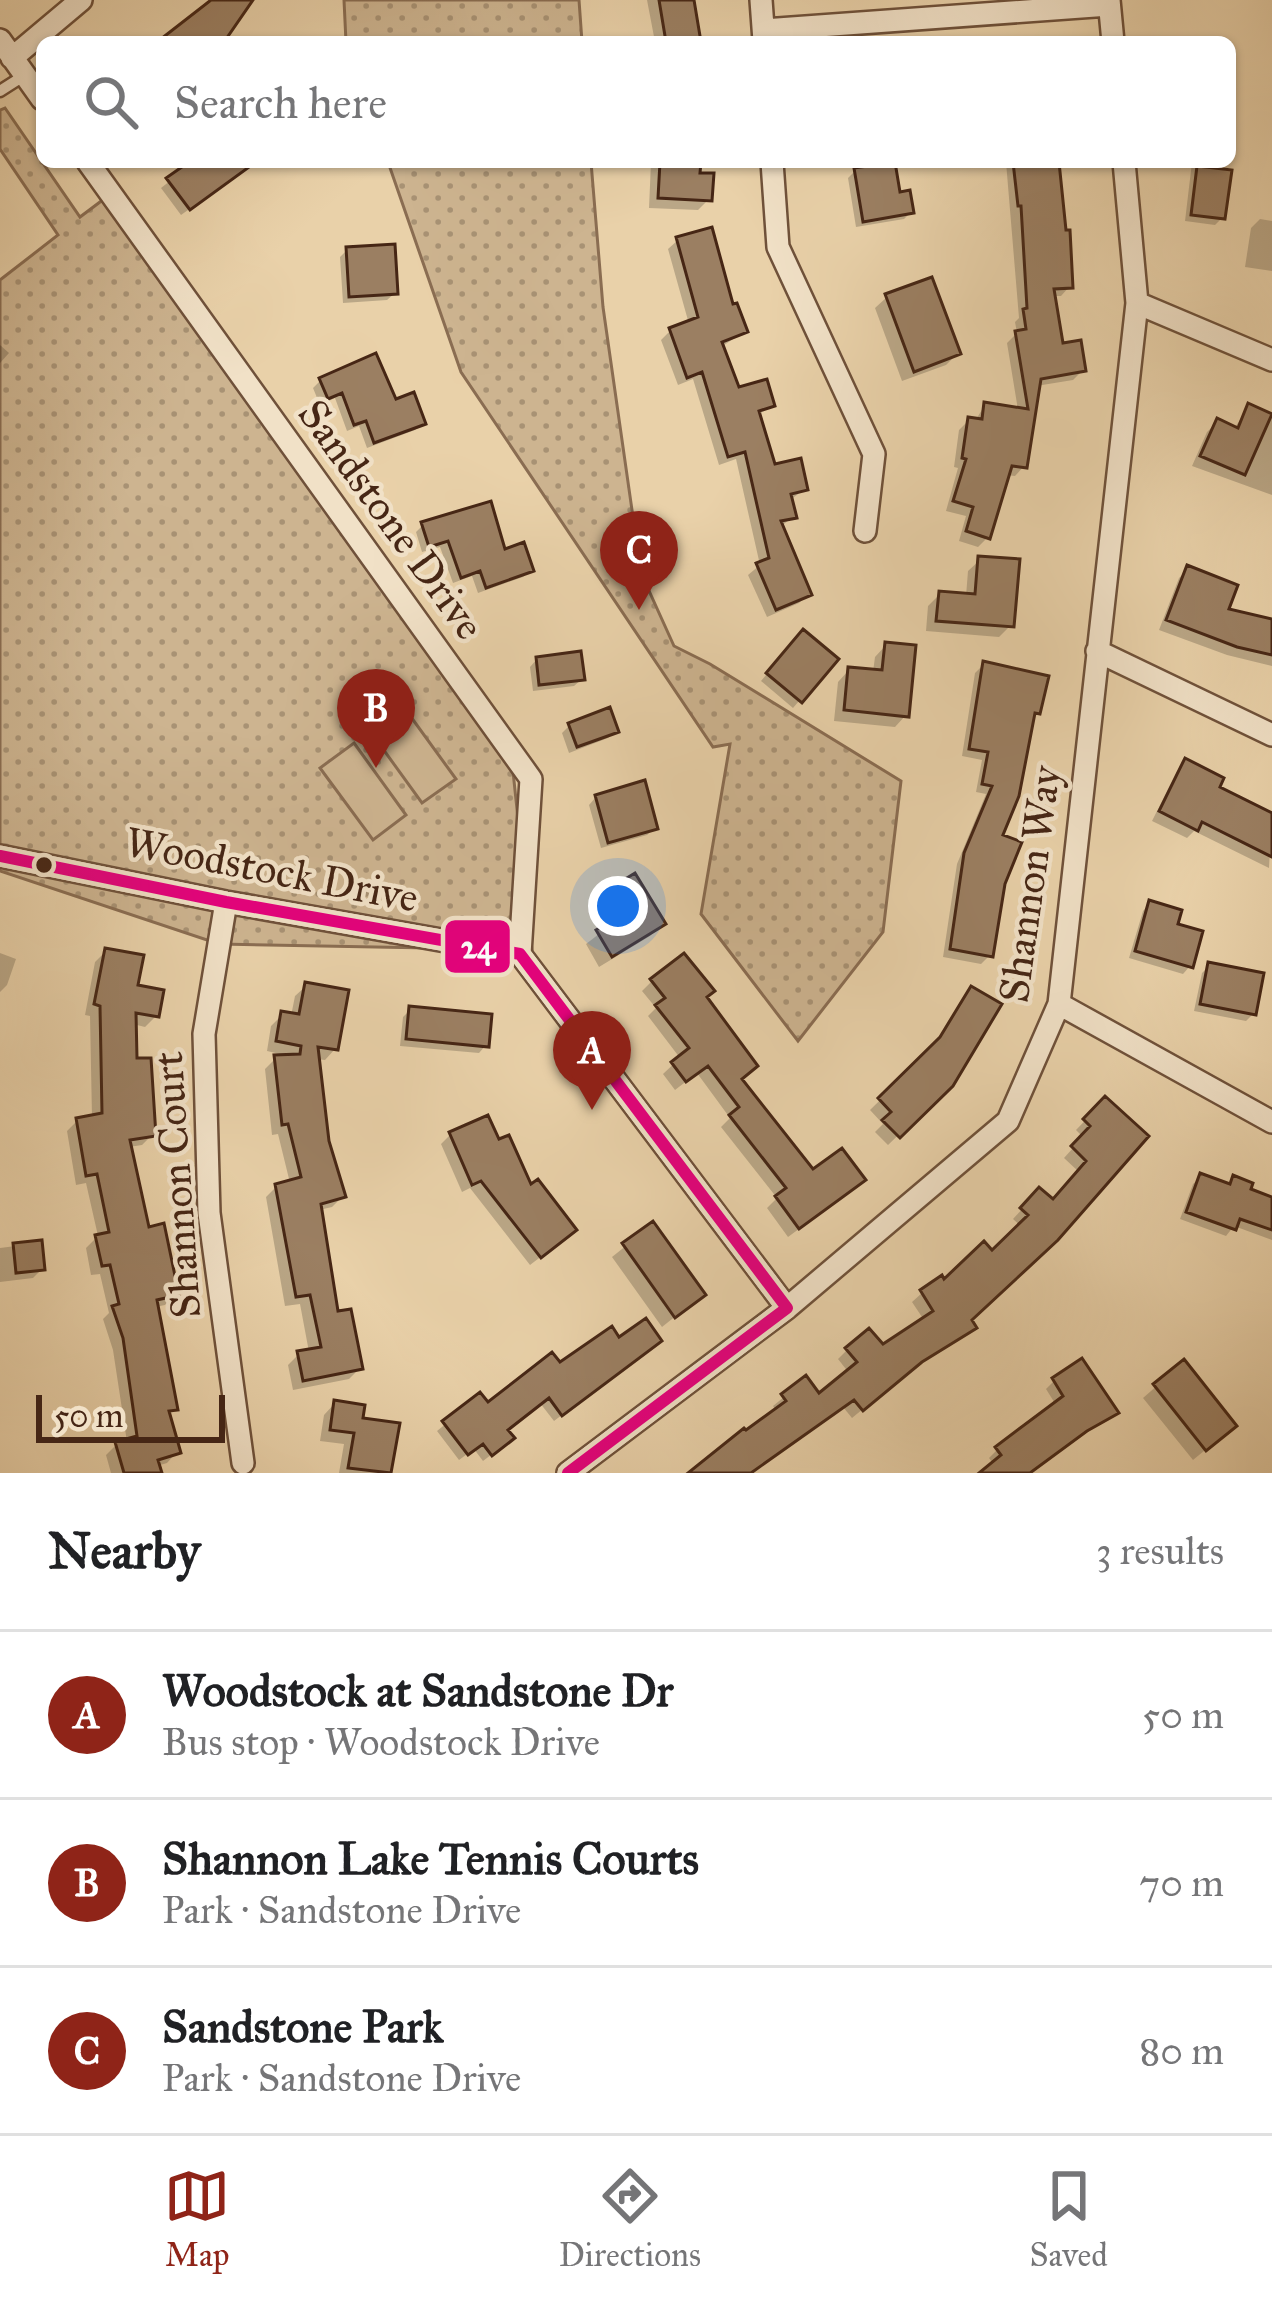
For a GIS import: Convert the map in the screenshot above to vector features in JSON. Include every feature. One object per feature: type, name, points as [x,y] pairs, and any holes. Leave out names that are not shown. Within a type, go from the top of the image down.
[{"type":"street","points":[[38,36],[81,0]]},
{"type":"street","points":[[761,0],[764,36],[1109,3],[1112,36]]},
{"type":"street","points":[[36,38],[12,58],[36,91]]},
{"type":"street","name":"Sandstone Drive","points":[[92,168],[531,779],[520,954]]},
{"type":"street","points":[[772,168],[778,247],[874,454],[865,531]]},
{"type":"street","name":"Shannon Way","points":[[568,1473],[787,1307],[1009,1120],[1059,1004],[1137,303],[1125,168]]},
{"type":"street","points":[[1137,303],[1272,360]]},
{"type":"street","points":[[1097,651],[1272,735]]},
{"type":"street","name":"Woodstock Drive","points":[[0,856],[520,954]]},
{"type":"street","name":"Shannon Court","points":[[226,902],[204,1034],[209,1213],[243,1463]]},
{"type":"street","points":[[520,954],[787,1307]]},
{"type":"street","points":[[1059,1004],[1272,1122]]},
{"type":"lane","points":[[0,91],[12,58]]},
{"type":"shaded area","points":[[344,0],[579,0],[582,36],[346,36]]},
{"type":"shaded area","points":[[5,108],[36,153],[36,168],[46,168],[80,217],[112,193],[512,762],[532,950],[219,944],[0,871],[0,280],[58,235],[0,149],[0,110]]},
{"type":"shaded area","points":[[390,168],[591,168],[603,307],[641,573],[674,646],[901,781],[883,932],[798,1041],[701,914],[730,744],[713,747],[461,372]]},
{"type":"shaded area","points":[[403,706],[456,779],[422,803],[370,731]]},
{"type":"shaded area","points":[[354,743],[406,815],[373,840],[320,768]]},
{"type":"building","points":[[211,0],[253,0],[228,36],[165,36]]},
{"type":"building","points":[[659,0],[694,0],[700,36],[665,36]]},
{"type":"building","points":[[180,168],[248,168],[190,210],[166,178]]},
{"type":"building","points":[[660,168],[700,168],[700,173],[714,173],[712,201],[658,198]]},
{"type":"building","points":[[854,168],[896,168],[900,192],[910,190],[914,213],[863,222]]},
{"type":"building","points":[[1014,168],[1060,168],[1073,288],[1054,289],[1063,343],[1081,340],[1086,371],[1041,379],[1027,468],[1012,466],[990,539],[966,531],[973,507],[953,501],[966,459],[962,458],[968,417],[982,419],[984,402],[1028,409],[1015,331],[1026,329],[1023,309],[1027,308]]},
{"type":"building","points":[[1197,168],[1232,170],[1225,219],[1191,215]]},
{"type":"building","points":[[712,227],[733,304],[737,303],[748,332],[722,342],[739,387],[767,379],[775,406],[759,411],[775,464],[801,458],[808,490],[791,494],[797,518],[781,521],[812,595],[776,610],[756,563],[769,558],[745,452],[728,457],[702,372],[687,378],[669,328],[698,317],[676,237]]},
{"type":"building","points":[[395,244],[398,294],[349,297],[346,247]]},
{"type":"building","points":[[932,277],[961,354],[914,372],[885,294]]},
{"type":"building","points":[[376,353],[396,399],[414,392],[426,424],[374,443],[366,421],[354,425],[342,393],[328,399],[319,378]]},
{"type":"building","points":[[1248,403],[1272,414],[1245,475],[1200,456],[1217,418],[1238,428]]},
{"type":"building","points":[[491,501],[505,549],[524,542],[534,571],[486,588],[480,571],[461,578],[448,541],[429,547],[421,522]]},
{"type":"building","points":[[978,556],[1020,559],[1014,627],[936,621],[939,591],[975,594]]},
{"type":"building","points":[[1187,565],[1238,585],[1229,609],[1272,619],[1272,655],[1166,620]]},
{"type":"building","points":[[803,629],[839,659],[802,703],[766,673]]},
{"type":"building","points":[[885,642],[916,645],[909,717],[844,710],[848,667],[882,670]]},
{"type":"building","points":[[581,651],[585,680],[539,685],[536,657]]},
{"type":"building","points":[[983,661],[1049,676],[1040,714],[1035,713],[1019,796],[1003,835],[1022,842],[1005,884],[993,957],[950,949],[964,853],[992,786],[982,784],[988,752],[969,749]]},
{"type":"building","points":[[610,707],[619,732],[577,747],[568,723]]},
{"type":"building","points":[[1185,758],[1224,778],[1220,787],[1272,813],[1272,857],[1202,822],[1198,831],[1159,811]]},
{"type":"building","points":[[645,780],[658,829],[608,843],[595,795]]},
{"type":"building","points":[[635,873],[666,924],[612,957],[596,930],[619,916],[604,892]]},
{"type":"building","points":[[1149,900],[1182,910],[1178,924],[1203,931],[1193,968],[1135,951]]},
{"type":"building","points":[[105,948],[144,955],[138,985],[164,990],[159,1017],[136,1013],[137,1058],[151,1058],[156,1136],[130,1140],[149,1227],[164,1223],[179,1295],[157,1300],[178,1410],[169,1411],[181,1453],[158,1460],[162,1473],[124,1473],[115,1442],[137,1436],[123,1338],[112,1306],[119,1304],[110,1265],[102,1266],[95,1235],[109,1232],[97,1174],[86,1176],[76,1118],[102,1113],[100,1006],[94,1004]]},
{"type":"building","points":[[684,953],[715,991],[707,997],[758,1066],[742,1079],[813,1169],[842,1148],[866,1180],[799,1229],[775,1196],[786,1188],[729,1115],[739,1107],[708,1066],[686,1082],[671,1062],[689,1048],[655,1005],[665,998],[650,979]]},
{"type":"building","points":[[1208,962],[1264,973],[1256,1015],[1200,1004]]},
{"type":"building","points":[[305,982],[349,990],[338,1050],[318,1047],[329,1141],[346,1197],[321,1204],[338,1311],[351,1309],[363,1369],[303,1381],[297,1351],[321,1347],[310,1295],[296,1297],[275,1184],[301,1177],[288,1124],[282,1125],[274,1055],[300,1054],[301,1046],[276,1041],[281,1011],[299,1014]]},
{"type":"building","points":[[971,986],[1002,1004],[953,1086],[900,1138],[882,1120],[891,1112],[878,1098],[940,1037]]},
{"type":"building","points":[[409,1006],[492,1014],[489,1047],[406,1039]]},
{"type":"building","points":[[1105,1096],[1149,1136],[1058,1240],[972,1320],[977,1328],[922,1362],[863,1411],[854,1400],[751,1473],[688,1473],[786,1401],[781,1394],[806,1375],[819,1393],[857,1362],[845,1348],[869,1328],[883,1344],[933,1311],[920,1290],[942,1275],[944,1279],[984,1241],[992,1250],[1028,1215],[1020,1208],[1039,1187],[1053,1199],[1086,1161],[1071,1146],[1090,1126],[1083,1119]]},
{"type":"building","points":[[488,1115],[499,1139],[509,1135],[531,1184],[538,1179],[577,1230],[541,1258],[481,1181],[472,1185],[449,1132]]},
{"type":"building","points":[[1200,1173],[1230,1184],[1233,1175],[1272,1197],[1272,1230],[1240,1219],[1236,1230],[1186,1212]]},
{"type":"building","points":[[653,1221],[706,1295],[675,1318],[622,1243]]},
{"type":"building","points":[[42,1240],[45,1270],[16,1273],[13,1243]]},
{"type":"building","points":[[646,1318],[662,1341],[562,1416],[549,1398],[508,1430],[515,1438],[492,1456],[483,1444],[468,1455],[442,1421],[480,1392],[488,1402],[552,1352],[560,1362],[612,1326],[619,1337]]},
{"type":"building","points":[[1082,1358],[1119,1413],[1030,1473],[979,1473],[1001,1455],[995,1447],[1063,1396],[1052,1378]]},
{"type":"building","points":[[1184,1359],[1237,1426],[1206,1451],[1153,1384]]},
{"type":"building","points":[[334,1400],[365,1405],[363,1418],[400,1423],[391,1473],[348,1468],[354,1433],[330,1430]]},
{"type":"transit line","name":"24","points":[[0,856],[520,954],[787,1308]]},
{"type":"transit line","name":"24","points":[[568,1473],[787,1308]]},
{"type":"place","name":"Sandstone Park","points":[[639,610]]},
{"type":"place","name":"Shannon Lake Tennis Courts","points":[[376,768]]},
{"type":"place","name":"Woodstock at Sandstone Dr","points":[[592,1110]]}]
